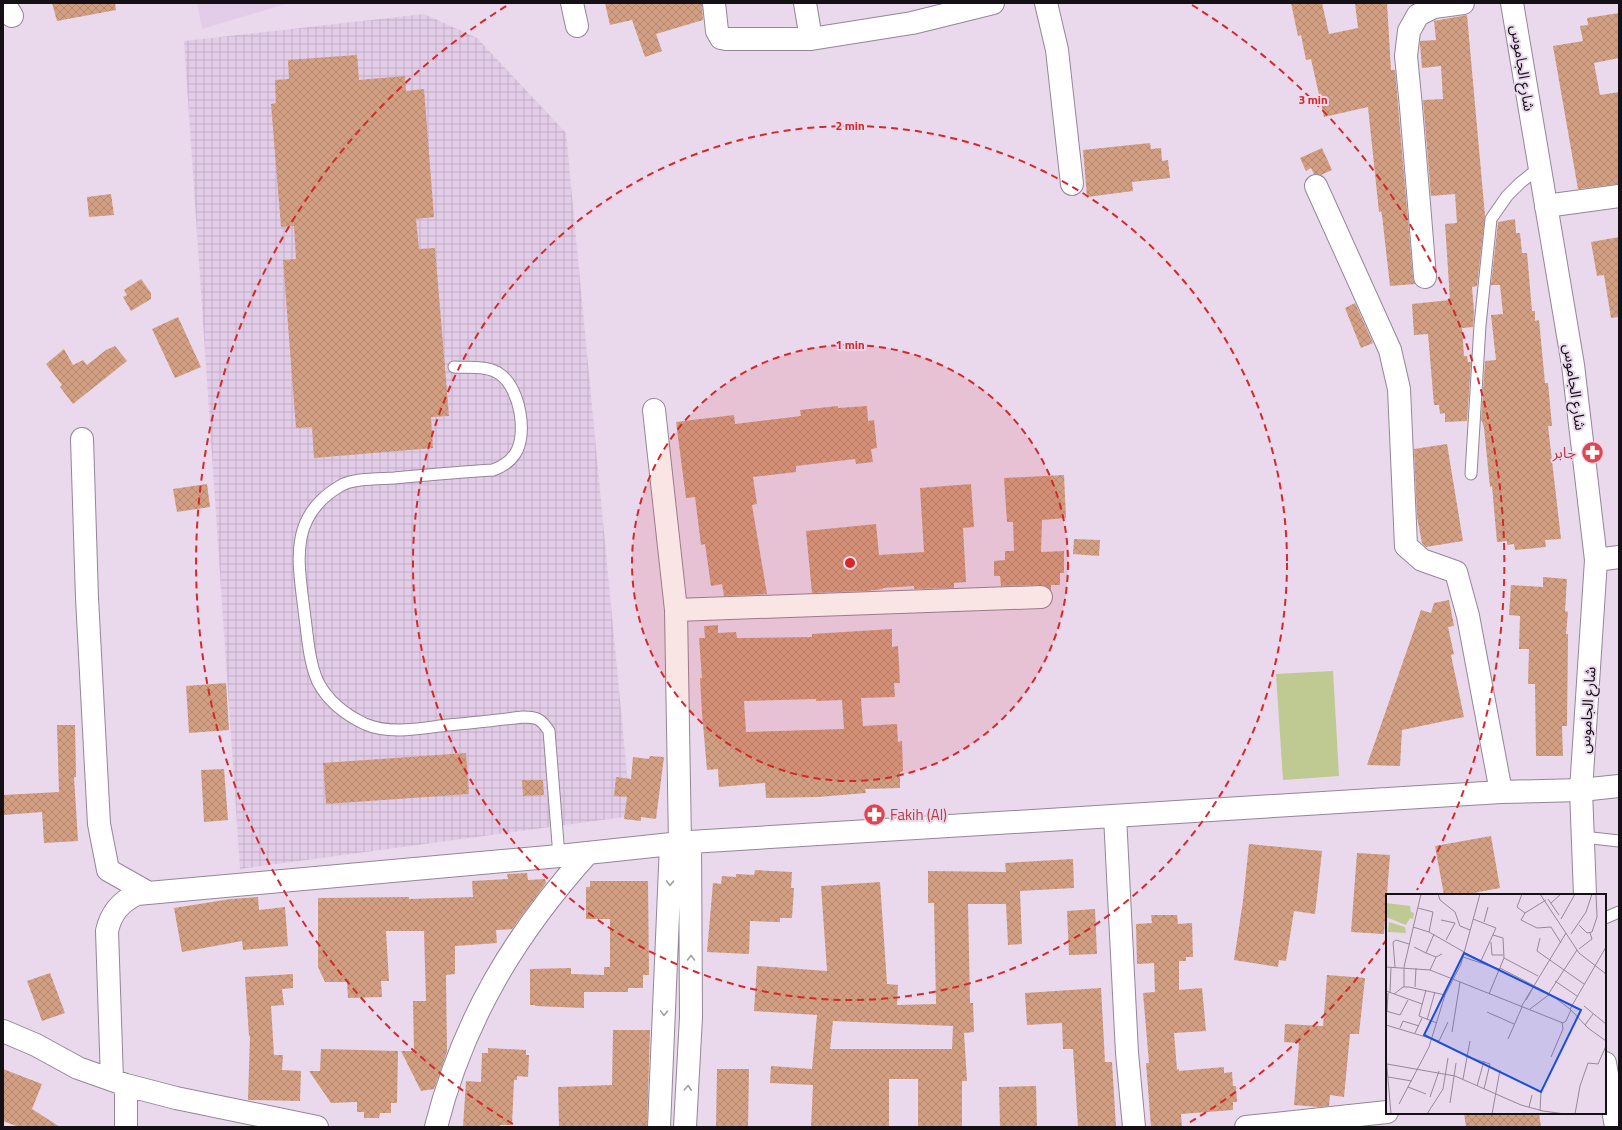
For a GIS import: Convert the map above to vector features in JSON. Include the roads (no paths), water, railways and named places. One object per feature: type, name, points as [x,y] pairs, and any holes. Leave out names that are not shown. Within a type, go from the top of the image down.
[{"type":"street","points":[[572,3],[577,26]]},
{"type":"street","points":[[714,3],[717,31],[723,39],[811,39],[912,23],[993,3]]},
{"type":"street","points":[[805,3],[811,39]]},
{"type":"street","points":[[1046,3],[1057,50],[1072,184]]},
{"type":"street","points":[[1425,277],[1412,107],[1406,56],[1409,31],[1418,16],[1434,7],[1462,3]]},
{"type":"street","name":"شارع الجاموس","points":[[1512,3],[1573,365],[1596,560],[1581,790],[1585,894]]},
{"type":"street","points":[[1316,186],[1390,350],[1399,389],[1406,546],[1422,560],[1456,572],[1468,616],[1501,792]]},
{"type":"street","points":[[1546,206],[1619,196]]},
{"type":"street","points":[[654,410],[676,610],[681,843],[691,1017],[685,1127]]},
{"type":"street","points":[[82,439],[87,598],[99,824],[108,870],[147,892]]},
{"type":"street","points":[[1596,560],[1619,557]]},
{"type":"street","points":[[676,610],[1041,597]]},
{"type":"street","points":[[126,1127],[119,1082],[106,931],[109,921],[120,904],[137,894],[559,856],[681,843],[1501,792],[1581,790],[1619,786]]},
{"type":"street","points":[[1115,816],[1127,1053],[1134,1127]]},
{"type":"street","points":[[660,1127],[681,843]]},
{"type":"street","points":[[436,1127],[452,1073],[465,1039],[498,972],[539,910],[588,853]]},
{"type":"street","points":[[3,1030],[36,1045],[78,1068],[119,1082],[176,1098],[317,1127]]},
{"type":"street","points":[[1606,1074],[1616,1127]]},
{"type":"street","points":[[1246,1127],[1385,1117]]},
{"type":"lane","points":[[1471,474],[1480,325],[1491,219],[1516,187],[1539,168]]},
{"type":"lane","points":[[454,367],[489,369],[501,374],[510,382],[520,407],[521,422],[519,445],[516,454],[502,467],[493,470],[363,480],[342,485],[322,498],[308,517],[300,539],[298,562],[311,663],[319,683],[331,701],[347,715],[366,725],[388,730],[523,718],[534,718],[543,722],[549,731],[559,856]]},
{"type":"lane","points":[[1583,837],[1619,840]]},
{"type":"lane","points":[[1606,918],[1619,912]]},
{"type":"place","name":"جابر","points":[[1592,452]]},
{"type":"place","name":"Fakih (Al)","points":[[875,814]]}]
